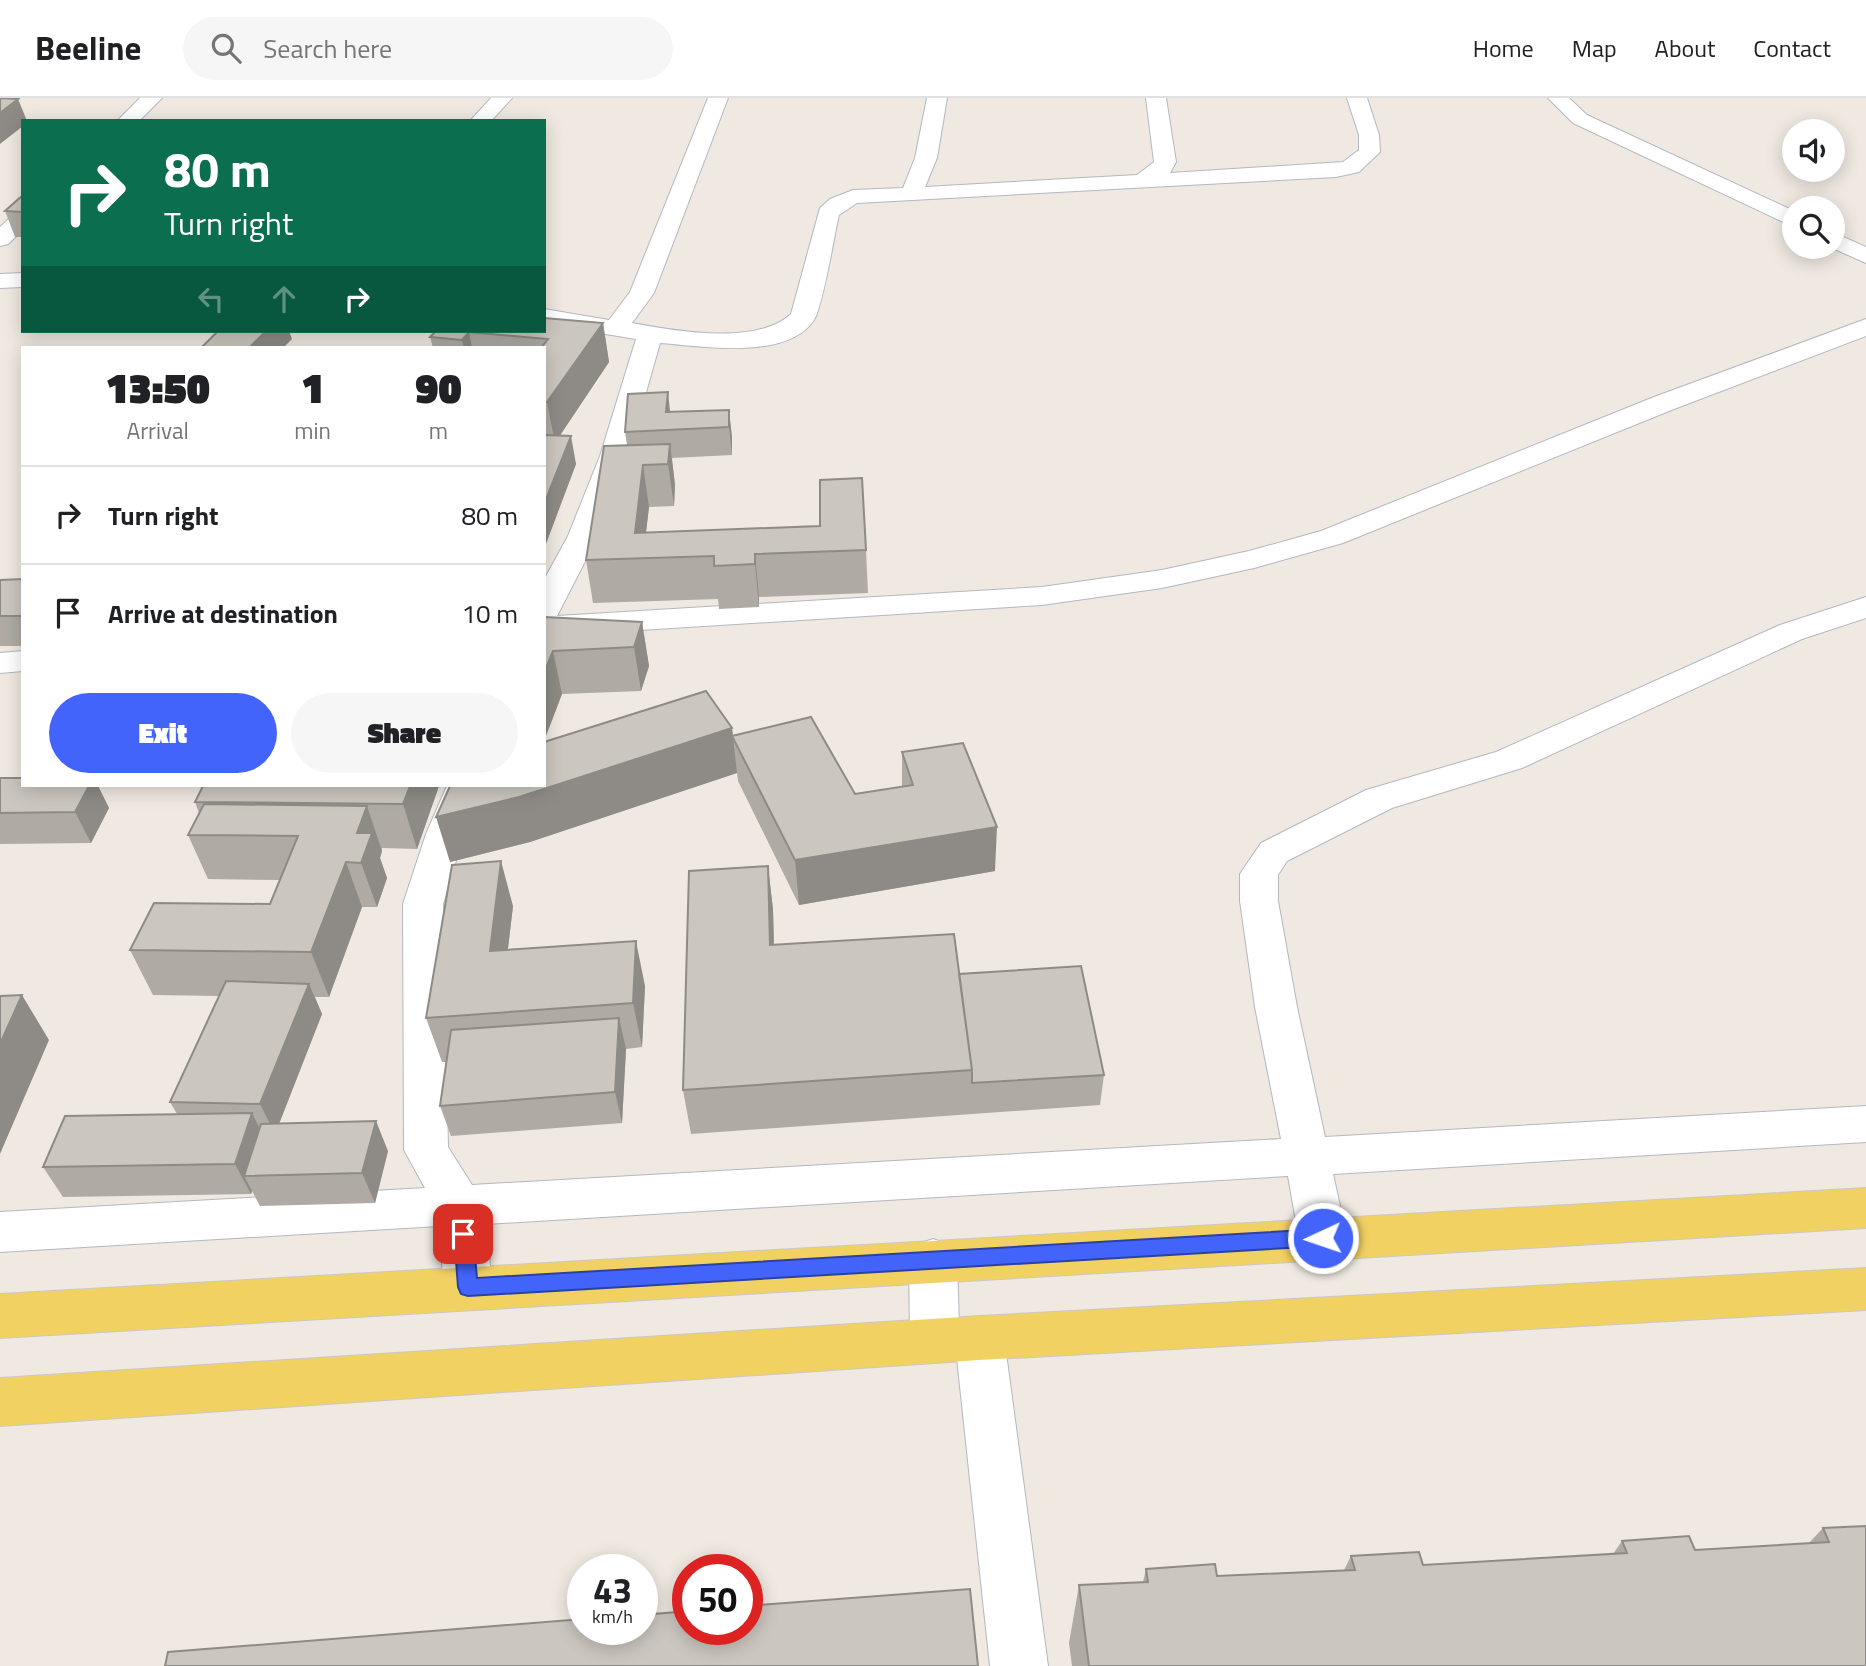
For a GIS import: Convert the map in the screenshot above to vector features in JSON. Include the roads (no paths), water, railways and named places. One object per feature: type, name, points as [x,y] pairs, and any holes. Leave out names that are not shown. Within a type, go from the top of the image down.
[{"type":"main road","points":[[0,1316],[1866,1208]]},
{"type":"main road","points":[[0,1402],[957,1339],[1866,1289]]},
{"type":"street","points":[[129,119],[152,98]]},
{"type":"street","points":[[482,119],[502,98]]},
{"type":"street","points":[[616,328],[642,293],[718,98]]},
{"type":"street","points":[[912,192],[926,158],[937,98]]},
{"type":"street","points":[[1144,180],[1162,169],[1165,162],[1156,98]]},
{"type":"street","points":[[546,316],[650,334],[753,340],[773,337],[795,328],[803,317],[828,213],[838,204],[853,197],[1324,172],[1351,167],[1370,152],[1369,135],[1356,98]]},
{"type":"street","points":[[1558,98],[1580,118],[1782,214]]},
{"type":"street","points":[[0,239],[21,220]]},
{"type":"street","points":[[1845,246],[1866,256]]},
{"type":"street","points":[[0,281],[21,280]]},
{"type":"street","points":[[546,626],[1042,596],[1163,579],[1254,559],[1332,537],[1664,403],[1866,327]]},
{"type":"street","points":[[546,607],[583,536],[614,456],[650,334]]},
{"type":"street","points":[[1323,1238],[1276,1007],[1259,901],[1259,874],[1274,852],[1379,799],[1508,760],[1791,632],[1866,607]]},
{"type":"street","points":[[0,663],[21,661]]},
{"type":"street","points":[[465,787],[445,834],[423,904],[426,1150],[461,1208],[468,1287]]},
{"type":"street","points":[[0,1232],[461,1208],[1306,1155],[1866,1124]]},
{"type":"street","points":[[933,1260],[957,1339],[1018,1666]]}]
